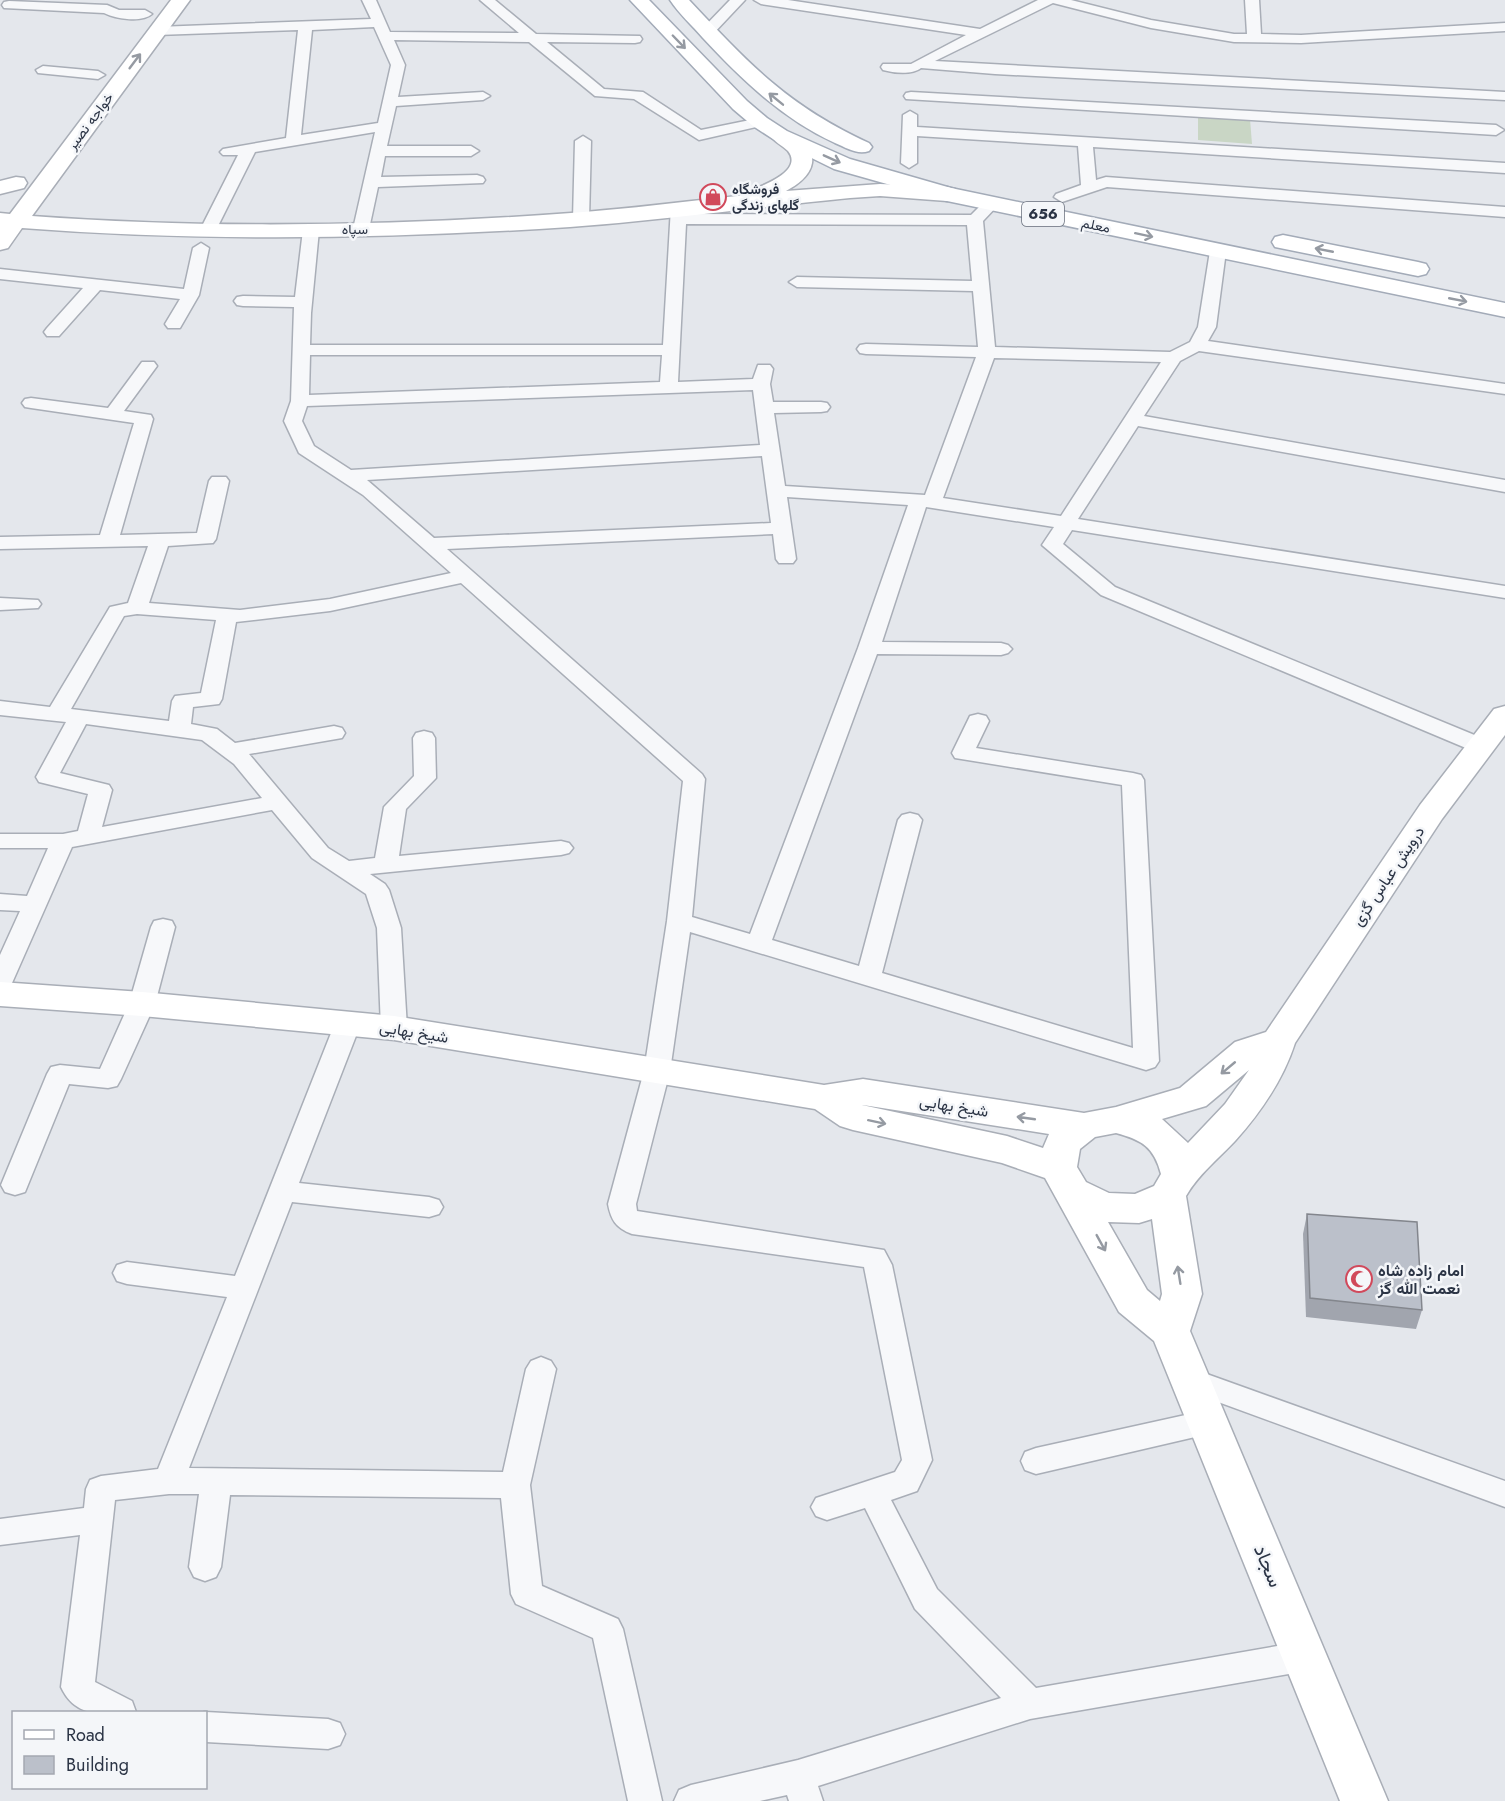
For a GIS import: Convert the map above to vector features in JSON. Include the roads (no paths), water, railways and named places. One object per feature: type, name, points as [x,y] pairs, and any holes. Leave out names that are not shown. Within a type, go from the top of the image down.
[{"type":"street","name":"خواجه نصیر","points":[[0,243],[8,220],[51,172],[181,0]]},
{"type":"street","points":[[361,229],[398,64],[369,0]]},
{"type":"street","points":[[487,0],[600,93],[638,95],[699,135],[760,122]]},
{"type":"street","name":"معلم","points":[[639,0],[740,105],[760,122],[780,135],[842,164],[947,194],[1505,310]]},
{"type":"street","points":[[665,0],[678,12],[702,25]]},
{"type":"street","points":[[679,0],[756,83],[789,110],[838,138],[909,164],[943,172]]},
{"type":"street","points":[[702,25],[738,0]]},
{"type":"street","points":[[760,0],[825,4],[981,33]]},
{"type":"street","points":[[916,66],[1048,0]]},
{"type":"street","points":[[1056,0],[1151,24],[1234,38],[1301,39],[1505,27]]},
{"type":"street","points":[[1252,0],[1254,39]]},
{"type":"street","points":[[7,7],[107,9],[117,14],[150,7]]},
{"type":"street","points":[[131,31],[150,7]]},
{"type":"street","points":[[158,31],[304,26],[635,39]]},
{"type":"street","points":[[293,141],[304,26]]},
{"type":"street","name":"خواجه نصیر","points":[[111,93],[85,92],[112,57]]},
{"type":"street","points":[[909,164],[911,96],[916,66]]},
{"type":"street","points":[[888,67],[995,70],[1391,107],[1497,130]]},
{"type":"street","points":[[43,70],[98,75]]},
{"type":"street","points":[[389,102],[483,96]]},
{"type":"street","points":[[911,96],[1183,130],[1267,135],[1505,168]]},
{"type":"street","points":[[909,131],[1085,142],[1183,130],[1224,151],[1267,135],[1391,107],[1505,96]]},
{"type":"street","points":[[228,152],[384,126]]},
{"type":"street","points":[[683,211],[757,196],[791,179],[800,167],[801,156],[796,148],[780,135]]},
{"type":"street","points":[[581,219],[583,141]]},
{"type":"street","points":[[1085,142],[1093,196]]},
{"type":"street","points":[[174,324],[191,295],[205,239],[249,148]]},
{"type":"street","points":[[378,151],[471,150]]},
{"type":"street","points":[[1221,191],[1224,151]]},
{"type":"street","points":[[0,204],[8,186],[30,165]]},
{"type":"street","points":[[51,172],[68,209],[94,227]]},
{"type":"street","name":"معلم","points":[[966,177],[1062,197],[1093,196]]},
{"type":"street","points":[[371,182],[477,180]]},
{"type":"street","points":[[1093,196],[1106,182],[1505,213]]},
{"type":"street","points":[[683,211],[850,191],[880,190],[947,194]]},
{"type":"street","points":[[683,211],[975,220],[992,203]]},
{"type":"street","points":[[669,387],[670,350],[683,211]]},
{"type":"street","name":"سپاه","points":[[8,220],[205,239],[311,230],[581,219],[683,211]]},
{"type":"street","points":[[758,944],[925,501],[987,352],[975,220]]},
{"type":"street","points":[[0,252],[45,235],[94,227]]},
{"type":"street","points":[[311,230],[303,302],[300,401],[293,421],[306,449],[370,491],[694,778],[679,921],[657,1071],[622,1204],[624,1216],[632,1223],[874,1258],[878,1265],[917,1460],[906,1482],[827,1507]]},
{"type":"street","points":[[1260,237],[1434,272]]},
{"type":"street","points":[[1197,345],[1206,327],[1218,251]]},
{"type":"street","points":[[1327,274],[1339,267],[1355,264],[1421,278],[1451,282],[1470,281]]},
{"type":"street","points":[[0,274],[191,295]]},
{"type":"street","points":[[797,282],[981,286]]},
{"type":"street","points":[[53,332],[95,285]]},
{"type":"street","points":[[243,301],[303,302]]},
{"type":"street","points":[[866,349],[1173,357],[1197,345],[1505,389]]},
{"type":"street","points":[[302,350],[670,350]]},
{"type":"street","points":[[1173,357],[1052,545],[1108,591],[1481,746]]},
{"type":"street","points":[[112,415],[148,366]]},
{"type":"street","points":[[300,401],[669,387],[763,376],[780,528],[786,559]]},
{"type":"street","points":[[32,403],[144,419],[108,541]]},
{"type":"street","points":[[765,408],[821,407]]},
{"type":"street","points":[[1132,419],[1505,486]]},
{"type":"street","points":[[347,476],[771,450]]},
{"type":"street","points":[[0,543],[206,539],[219,481]]},
{"type":"street","points":[[776,491],[925,501],[1064,525],[1505,592]]},
{"type":"street","points":[[430,544],[780,528]]},
{"type":"street","points":[[137,608],[160,540]]},
{"type":"street","points":[[88,836],[101,790],[47,777],[68,715],[117,611],[137,608],[240,616],[330,605],[466,576]]},
{"type":"street","points":[[0,604],[30,604]]},
{"type":"street","points":[[179,729],[183,701],[211,699],[227,615]]},
{"type":"street","points":[[869,648],[1001,649]]},
{"type":"street","points":[[0,708],[209,734],[231,750],[242,759],[320,853],[377,890],[389,928],[394,1028]]},
{"type":"street","name":"درویش عباس گزی","points":[[1173,1185],[1241,1110],[1273,1063],[1278,1041],[1431,812],[1505,715]]},
{"type":"street","points":[[679,921],[1146,1062],[1133,780],[963,753],[978,721]]},
{"type":"street","points":[[231,750],[334,733]]},
{"type":"street","points":[[386,865],[395,807],[425,778],[424,738]]},
{"type":"street","points":[[0,841],[63,841],[278,802]]},
{"type":"street","points":[[868,978],[910,820]]},
{"type":"street","points":[[0,984],[63,841]]},
{"type":"street","points":[[345,868],[561,848]]},
{"type":"street","points":[[0,902],[35,904]]},
{"type":"street","points":[[15,1185],[60,1074],[108,1078],[142,1004],[163,927]]},
{"type":"street","name":"شیخ بهایی","points":[[0,994],[142,1004],[394,1028],[824,1098],[863,1092],[1100,1123]]},
{"type":"street","points":[[169,1481],[348,1023]]},
{"type":"street","points":[[1173,1185],[1138,1209],[1104,1207],[1066,1180],[1062,1143],[1100,1123],[1193,1097],[1248,1051],[1278,1041]]},
{"type":"street","name":"شیخ بهایی","points":[[824,1098],[853,1116],[1007,1150],[1066,1180]]},
{"type":"street","points":[[1100,1123],[1149,1129],[1173,1149],[1173,1185],[1182,1294],[1170,1331]]},
{"type":"street","name":"سجاد","points":[[1066,1180],[1133,1301],[1170,1331],[1364,1801]]},
{"type":"street","points":[[283,1191],[429,1207]]},
{"type":"street","points":[[126,1273],[245,1288]]},
{"type":"street","points":[[541,1369],[515,1485],[527,1594],[607,1629],[645,1801]]},
{"type":"street","points":[[1190,1380],[1505,1494]]},
{"type":"street","points":[[1036,1461],[1208,1422]]},
{"type":"street","points":[[116,1711],[86,1696],[78,1687],[101,1489],[169,1481],[515,1485]]},
{"type":"street","points":[[205,1567],[216,1481]]},
{"type":"street","points":[[873,1494],[927,1599],[1030,1704]]},
{"type":"street","points":[[0,1532],[98,1519]]},
{"type":"street","points":[[691,1801],[802,1789],[1030,1704],[1306,1656]]},
{"type":"street","points":[[207,1726],[328,1734]]},
{"type":"place","name":"فروشگاه گلهای زندگی","points":[[713,197]]},
{"type":"place","name":"امام زاده شاه نعمت الله گز","points":[[1359,1279]]}]
